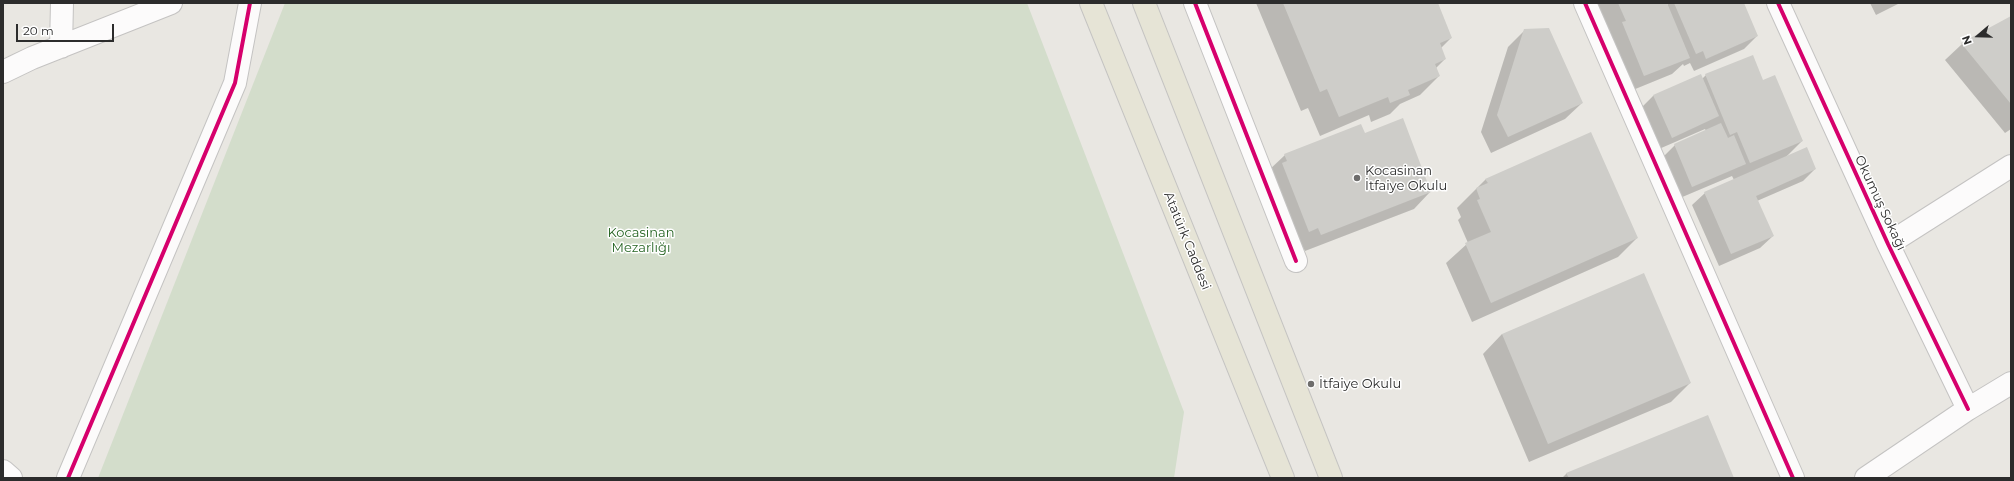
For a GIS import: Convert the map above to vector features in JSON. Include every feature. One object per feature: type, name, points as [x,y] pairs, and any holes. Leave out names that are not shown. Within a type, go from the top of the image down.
[{"type":"main road","name":"Atatürk Caddesi","points":[[1091,3],[1283,478]]},
{"type":"main road","points":[[1144,3],[1330,478]]},
{"type":"street","points":[[61,47],[62,3]]},
{"type":"street","points":[[3,72],[171,3]]},
{"type":"street","points":[[68,478],[235,83],[250,3]]},
{"type":"street","points":[[1195,3],[1296,261]]},
{"type":"street","points":[[1585,3],[1793,478]]},
{"type":"street","name":"Okumuş Sokağı","points":[[1778,3],[1888,244],[1968,409]]},
{"type":"street","points":[[1888,244],[2011,166]]},
{"type":"street","points":[[1866,478],[1968,409],[2011,383]]},
{"type":"street","points":[[3,471],[11,478]]},
{"type":"green space","name":"Kocasinan Mezarlığı","points":[[285,3],[1027,3],[1184,412],[1174,478],[98,478]]},
{"type":"building","points":[[1283,3],[1438,3],[1452,38],[1440,43],[1446,59],[1435,64],[1440,76],[1408,90],[1410,95],[1390,103],[1388,97],[1339,117],[1327,89],[1320,92]]},
{"type":"building","points":[[1618,3],[1667,3],[1690,58],[1644,76],[1622,22],[1626,21]]},
{"type":"building","points":[[1674,3],[1744,3],[1758,36],[1706,59],[1703,51],[1696,54]]},
{"type":"building","points":[[2011,16],[2011,104],[1961,43]]},
{"type":"building","points":[[1549,28],[1583,103],[1508,137],[1497,115],[1524,29]]},
{"type":"building","points":[[1753,55],[1763,80],[1775,75],[1803,141],[1750,163],[1737,132],[1730,135],[1705,74]]},
{"type":"building","points":[[1701,74],[1719,116],[1672,138],[1653,95]]},
{"type":"building","name":"Kocasinan İtfaiye Okulu","points":[[1403,118],[1431,192],[1321,235],[1318,228],[1309,232],[1282,163],[1287,161],[1284,154],[1361,124],[1365,133]]},
{"type":"building","points":[[1721,123],[1728,138],[1734,135],[1746,164],[1692,187],[1674,144]]},
{"type":"building","points":[[1591,132],[1638,238],[1491,303],[1465,243],[1491,232],[1477,200],[1480,199],[1476,188],[1488,183],[1485,179]]},
{"type":"building","points":[[1807,147],[1816,169],[1756,196],[1774,236],[1731,254],[1704,192]]},
{"type":"building","points":[[1644,273],[1691,383],[1548,444],[1502,334]]},
{"type":"building","points":[[1708,415],[1734,478],[1569,478],[1566,473]]},
{"type":"cycle path","points":[[68,478],[235,83],[250,3]]},
{"type":"cycle path","points":[[1195,3],[1296,261]]},
{"type":"cycle path","points":[[1585,3],[1793,478]]},
{"type":"cycle path","points":[[1778,3],[1888,244],[1968,409]]},
{"type":"place","name":"Kocasinan İtfaiye Okulu","points":[[1357,178]]},
{"type":"place","name":"İtfaiye Okulu","points":[[1311,384]]}]
